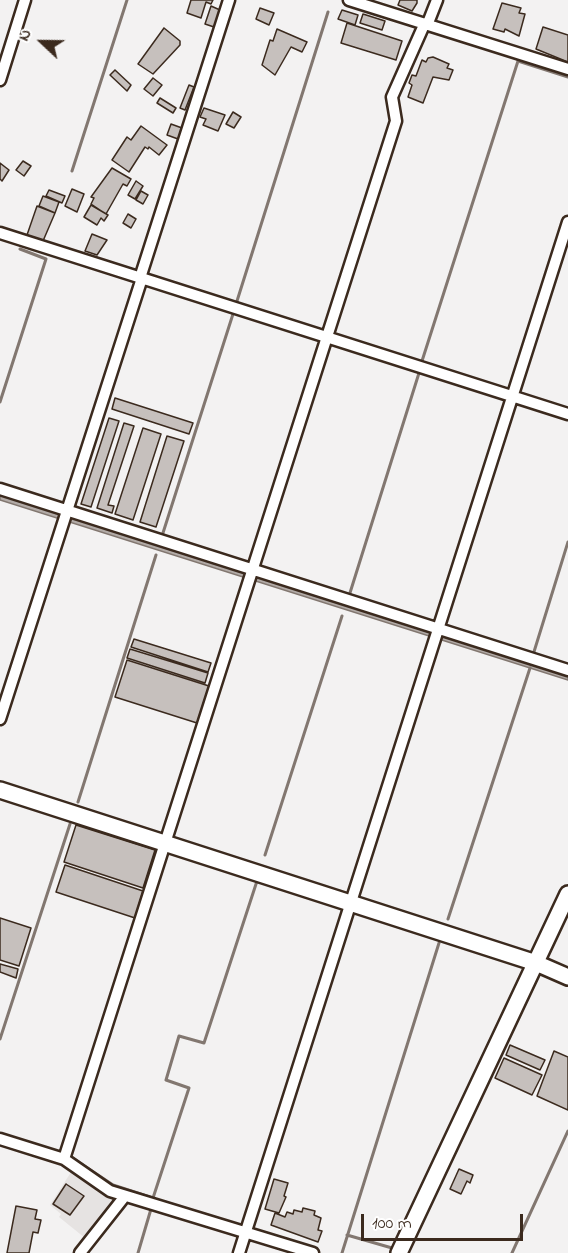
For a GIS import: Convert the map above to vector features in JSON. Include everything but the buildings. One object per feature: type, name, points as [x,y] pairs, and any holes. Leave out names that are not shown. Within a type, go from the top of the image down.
[{"type":"street","points":[[0,80],[25,0]]},
{"type":"street","points":[[0,719],[229,0]]},
{"type":"street","points":[[349,0],[568,69]]},
{"type":"street","points":[[64,1159],[396,121],[392,97],[436,0]]},
{"type":"street","points":[[238,1253],[568,222]]},
{"type":"street","points":[[0,233],[568,414]]},
{"type":"street","points":[[0,489],[65,515],[252,575],[438,633],[568,670]]},
{"type":"street","points":[[0,790],[536,963],[568,977]]},
{"type":"street","points":[[399,1253],[568,894]]},
{"type":"street","points":[[0,1138],[64,1159],[110,1191],[312,1253]]},
{"type":"street","points":[[80,1253],[125,1196]]},
{"type":"shaded area","points":[[0,494],[568,675],[568,680],[0,500]]},
{"type":"shaded area","points":[[73,1169],[116,1199],[116,1205],[90,1238],[85,1238],[59,1217],[61,1214],[50,1205]]},
{"type":"waterway","points":[[72,171],[127,0]]},
{"type":"waterway","points":[[237,301],[328,12]]},
{"type":"waterway","points":[[422,361],[518,61],[568,77]]},
{"type":"waterway","points":[[0,402],[46,259],[20,249]]},
{"type":"waterway","points":[[162,536],[233,314]]},
{"type":"waterway","points":[[349,596],[419,373]]},
{"type":"waterway","points":[[533,655],[568,542]]},
{"type":"waterway","points":[[78,802],[156,555]]},
{"type":"waterway","points":[[265,855],[342,616]]},
{"type":"waterway","points":[[448,919],[530,668]]},
{"type":"waterway","points":[[0,1039],[70,824]]},
{"type":"waterway","points":[[71,1157],[113,1185],[153,1198],[189,1088],[166,1080],[179,1036],[204,1043],[257,881]]},
{"type":"waterway","points":[[342,1253],[439,943]]},
{"type":"waterway","points":[[512,1253],[568,1131]]},
{"type":"waterway","points":[[138,1253],[151,1209]]},
{"type":"waterway","points":[[347,1235],[392,1248]]}]
